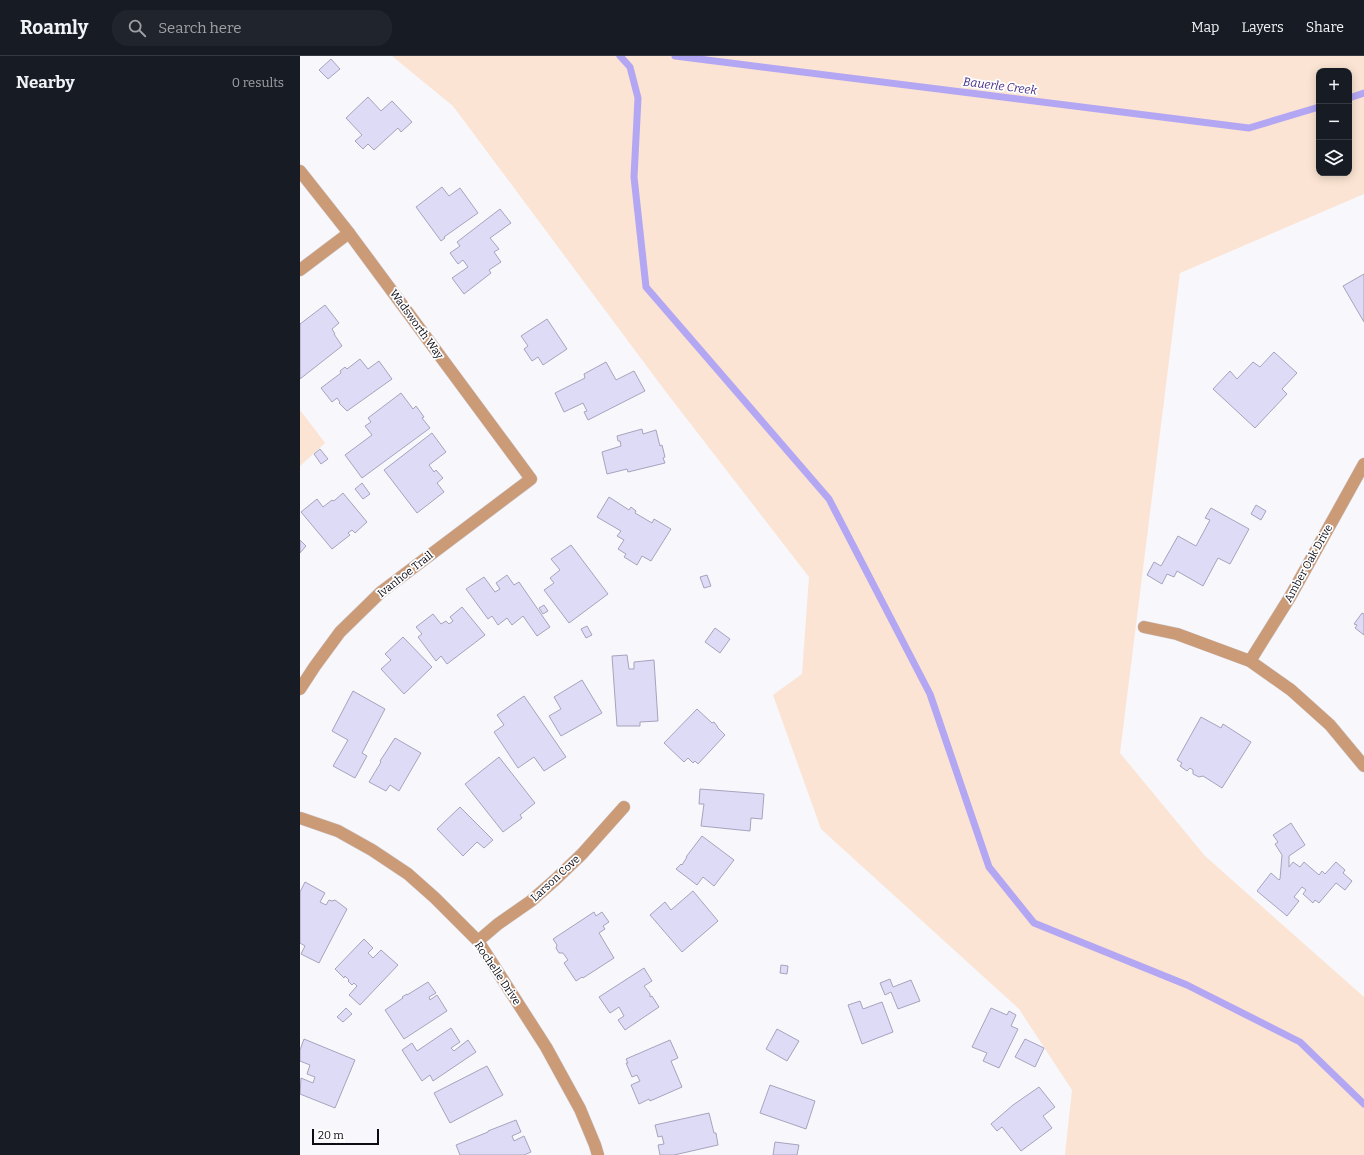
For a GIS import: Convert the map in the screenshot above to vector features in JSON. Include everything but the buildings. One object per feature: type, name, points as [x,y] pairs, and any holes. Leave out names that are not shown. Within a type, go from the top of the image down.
[{"type":"street","name":"Wadsworth Way","points":[[300,171],[349,233],[531,479]]},
{"type":"street","points":[[300,270],[349,233]]},
{"type":"street","name":"Amber Oak Drive","points":[[1250,661],[1293,590],[1364,464]]},
{"type":"street","name":"Ivanhoe Trail","points":[[300,689],[340,632],[381,592],[531,479]]},
{"type":"street","points":[[1144,627],[1177,634],[1250,661],[1291,690],[1330,726],[1364,766]]},
{"type":"street","name":"Larson Cove","points":[[478,941],[498,924],[532,901],[556,879],[582,854],[624,807]]},
{"type":"street","name":"Rochelle Drive","points":[[300,818],[338,831],[372,850],[408,874],[435,898],[478,941],[546,1047],[580,1109],[598,1155]]},
{"type":"shaded area","points":[[392,56],[1364,56],[1364,194],[1180,273],[1120,753],[1205,856],[1364,997],[1364,1155],[1065,1155],[1072,1090],[1019,1009],[821,829],[773,695],[802,674],[809,577],[666,392],[453,106]]},
{"type":"shaded area","points":[[300,410],[325,443],[300,466]]},
{"type":"waterway","points":[[620,56],[630,67],[638,98],[634,177],[646,287],[829,499],[930,694],[989,867],[1034,923],[1187,985],[1300,1042],[1364,1104]]},
{"type":"waterway","name":"Bauerle Creek","points":[[675,56],[1249,128],[1316,108]]},
{"type":"waterway","name":"Bauerle Creek","points":[[1352,97],[1364,93]]}]
